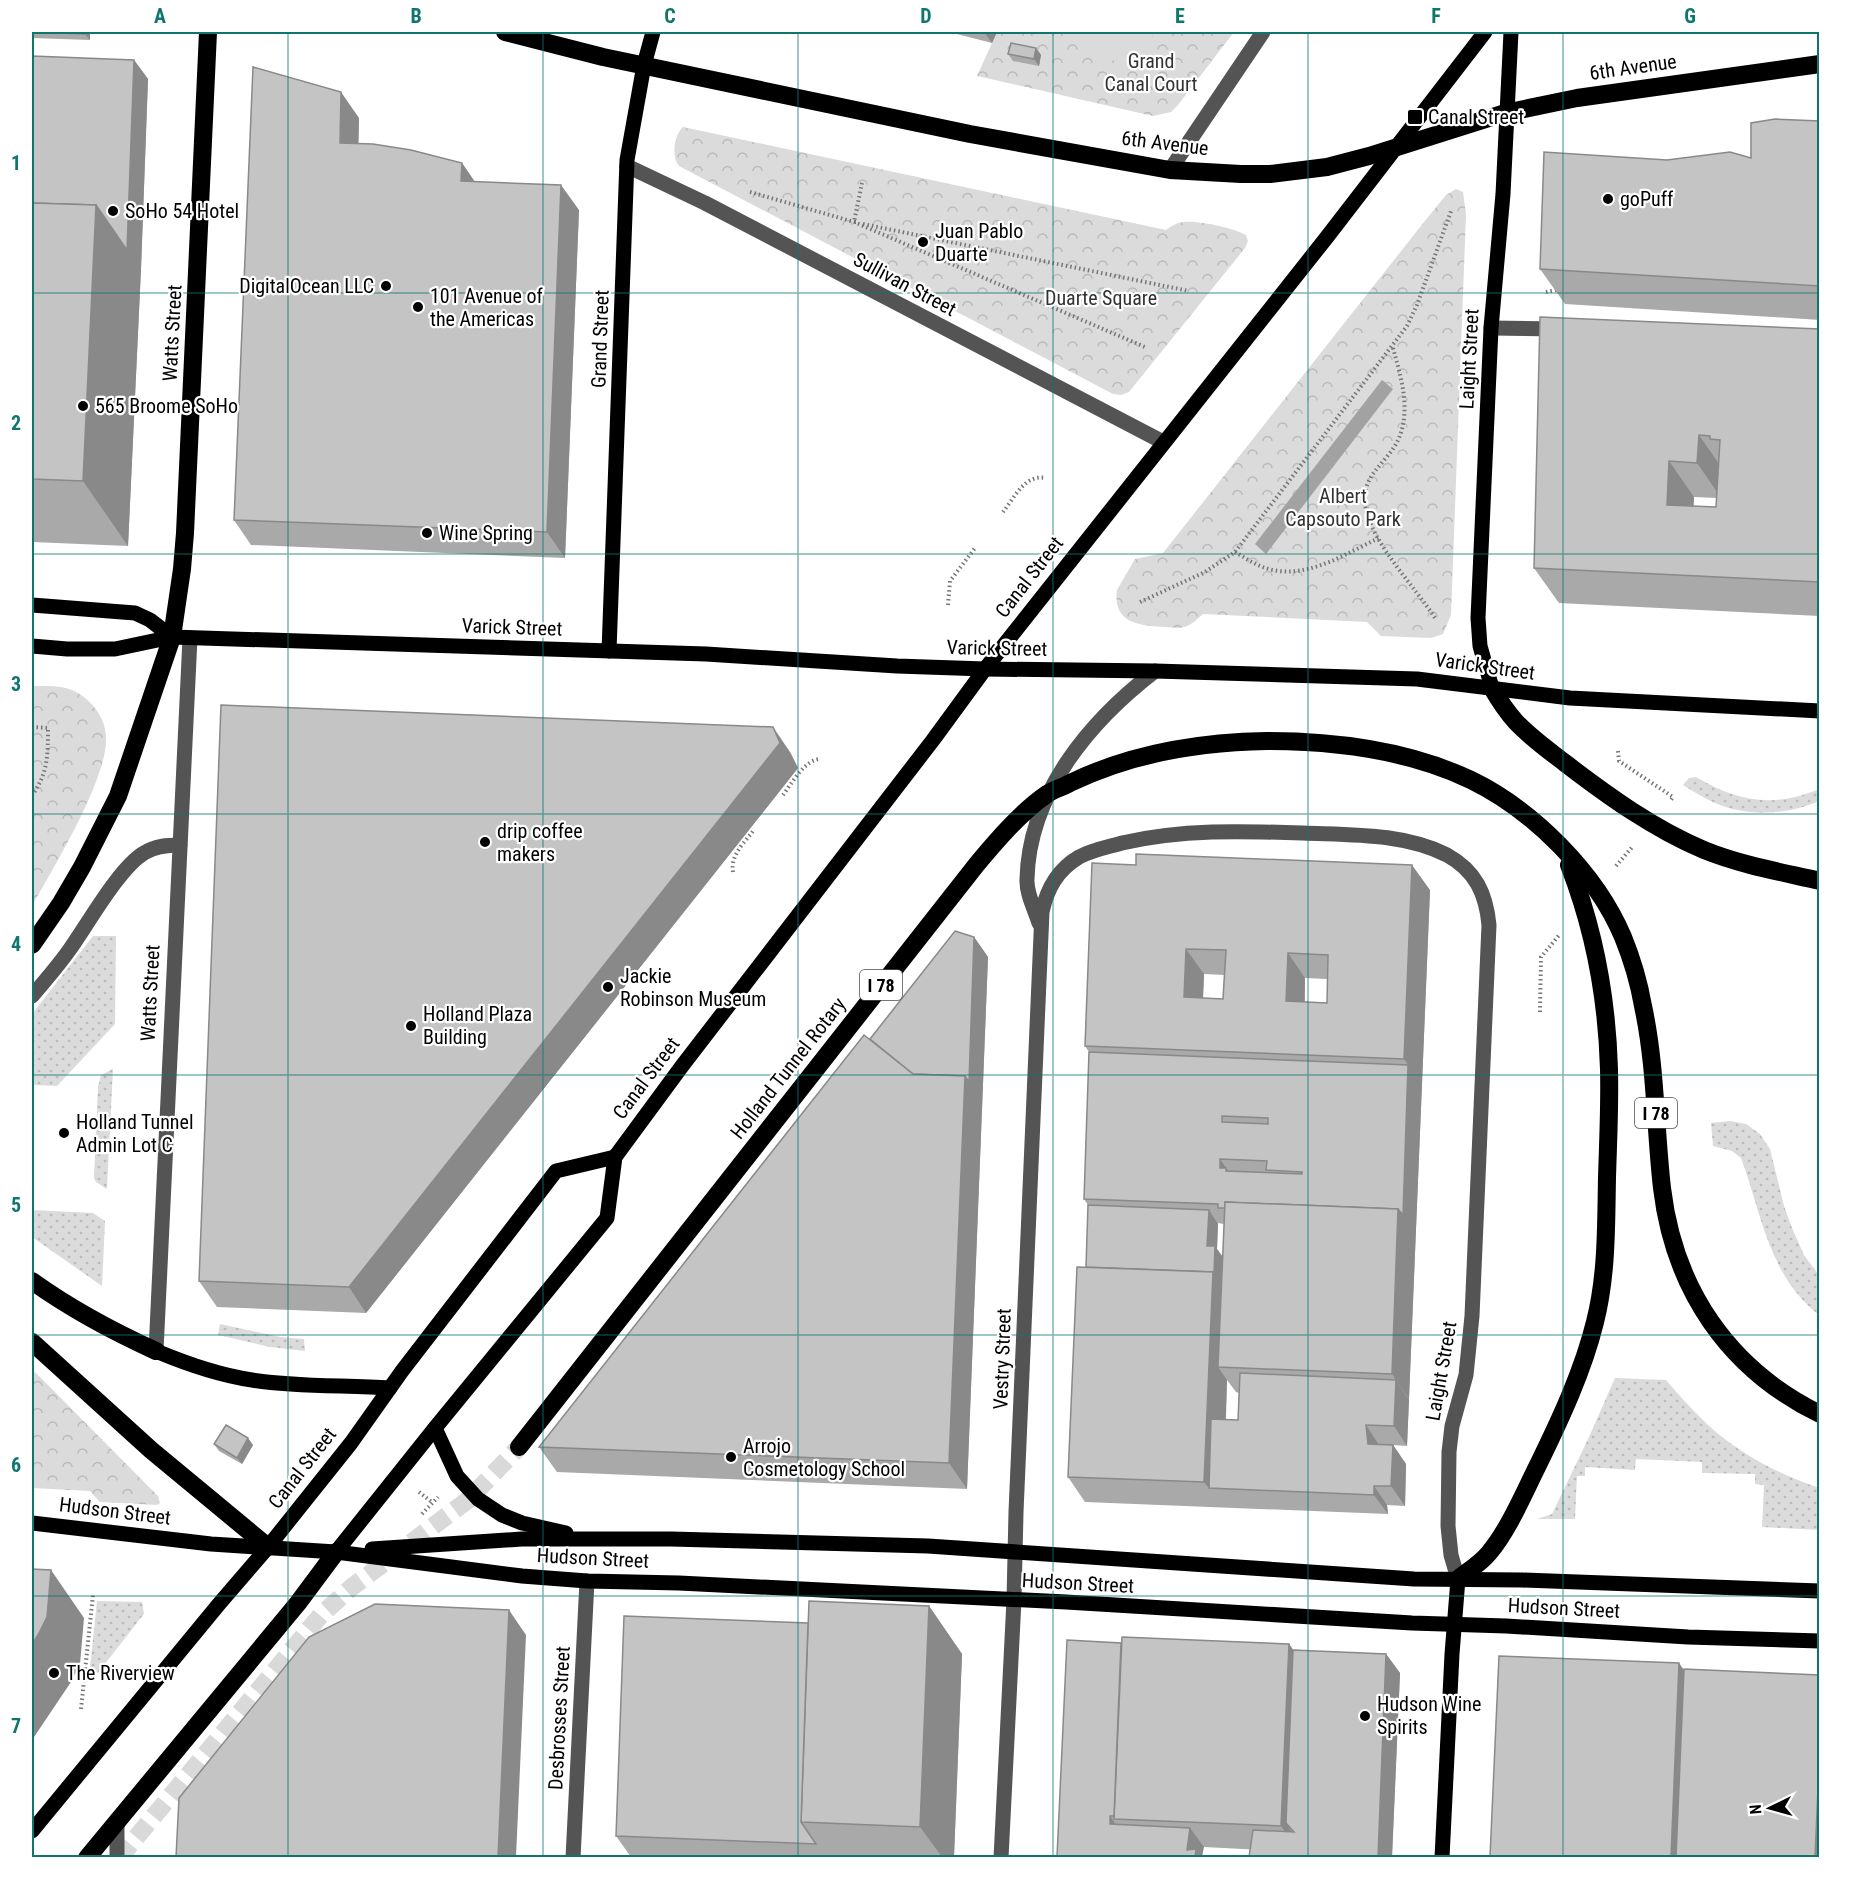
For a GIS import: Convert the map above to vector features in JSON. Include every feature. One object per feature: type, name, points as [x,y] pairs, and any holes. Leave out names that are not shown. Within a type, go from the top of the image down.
[{"type":"highway","name":"Watts Street","points":[[181,637],[208,32]]},
{"type":"highway","name":"6th Avenue","points":[[505,32],[603,57],[970,134],[1170,170],[1270,174],[1327,166],[1369,156],[1506,113],[1613,92],[1820,64]]},
{"type":"highway","points":[[32,945],[82,867],[118,796],[181,637]]},
{"type":"highway","points":[[1492,688],[1505,710],[1532,737],[1591,783],[1646,820],[1706,851],[1739,862],[1820,881]]},
{"type":"highway","name":"Holland Tunnel Rotary","points":[[519,1447],[977,864],[1006,831],[1047,794],[1095,771],[1156,754],[1212,745],[1263,741],[1333,744],[1371,749],[1442,768],[1473,781],[1502,798],[1562,846],[1586,876],[1623,935],[1635,971],[1650,1043],[1662,1190],[1677,1257],[1688,1284],[1719,1334],[1737,1355],[1778,1390],[1820,1414]]},
{"type":"highway","points":[[1458,1579],[1489,1554],[1530,1482],[1582,1363],[1595,1324],[1601,1293],[1606,1214],[1608,1036],[1598,968],[1588,922],[1579,890],[1562,846]]},
{"type":"highway","points":[[32,1281],[78,1312],[156,1352]]},
{"type":"highway","points":[[32,1342],[151,1450],[268,1547]]},
{"type":"highway","name":"Canal Street","points":[[87,1857],[298,1603],[336,1552]]},
{"type":"main road","name":"Grand Street","points":[[609,651],[627,166],[644,64],[653,32]]},
{"type":"main road","name":"Canal Street","points":[[336,1552],[607,1218],[615,1156],[690,1056],[985,669],[1327,237],[1485,32]]},
{"type":"main road","name":"Laight Street","points":[[1492,688],[1485,668],[1478,630],[1491,328],[1503,194],[1511,32]]},
{"type":"main road","points":[[32,605],[135,613],[181,637]]},
{"type":"main road","name":"Varick Street","points":[[32,646],[115,649],[181,637],[706,654],[985,669],[1155,671],[1417,679],[1570,698],[1820,711]]},
{"type":"main road","name":"Canal Street","points":[[32,1831],[268,1547],[351,1443],[390,1388],[556,1171],[615,1156]]},
{"type":"main road","points":[[156,1352],[190,1366],[254,1381],[390,1388]]},
{"type":"main road","points":[[435,1428],[457,1476],[478,1499],[502,1515],[522,1523],[590,1538]]},
{"type":"main road","name":"Hudson Street","points":[[32,1523],[211,1544],[336,1552],[522,1576],[587,1581],[679,1583],[1412,1623],[1688,1637],[1820,1641]]},
{"type":"main road","name":"Hudson Street","points":[[336,1552],[522,1539],[590,1538],[928,1546],[1414,1579],[1820,1591]]},
{"type":"main road","name":"Laight Street","points":[[1442,1857],[1458,1579]]},
{"type":"street","points":[[1170,170],[1263,32]]},
{"type":"street","name":"Sullivan Street","points":[[627,166],[705,203],[1163,442]]},
{"type":"street","points":[[1491,328],[1577,330]]},
{"type":"street","name":"Watts Street","points":[[156,1352],[180,845],[181,637]]},
{"type":"street","points":[[1041,932],[1026,881],[1033,831],[1047,794],[1102,716],[1155,671]]},
{"type":"street","name":"Vestry Street","points":[[1001,1857],[1014,1600],[1041,932],[1046,893],[1065,868],[1092,851],[1140,839],[1176,834],[1243,831],[1380,837],[1428,847],[1447,855],[1460,864]]},
{"type":"street","points":[[32,996],[70,949],[133,862],[153,849],[180,845]]},
{"type":"street","name":"Laight Street","points":[[1458,1579],[1451,1555],[1448,1526],[1449,1452],[1452,1426],[1466,1375],[1473,1316],[1489,925],[1487,905],[1481,889],[1472,875],[1460,864]]},
{"type":"street","name":"Desbrosses Street","points":[[573,1857],[587,1581]]},
{"type":"street","points":[[117,1821],[117,1857]]},
{"type":"path","points":[[854,222],[862,183]]},
{"type":"path","points":[[746,190],[854,222],[1189,291]]},
{"type":"path","points":[[1140,602],[1205,572],[1235,552],[1407,326],[1417,305],[1451,211]]},
{"type":"path","points":[[854,222],[1145,347]]},
{"type":"path","points":[[1546,292],[1556,290],[1558,285]]},
{"type":"path","points":[[1392,347],[1404,392],[1405,412],[1398,440],[1370,477],[1365,508],[1378,538],[1435,618]]},
{"type":"path","points":[[1003,512],[1028,481],[1034,477],[1045,478]]},
{"type":"path","points":[[1235,552],[1255,564],[1285,572],[1317,566],[1378,538]]},
{"type":"path","points":[[948,605],[950,581],[975,548]]},
{"type":"path","points":[[32,727],[48,728],[47,763],[44,776],[32,795]]},
{"type":"path","points":[[1618,751],[1619,761],[1666,791]]},
{"type":"path","points":[[783,795],[811,762],[821,759]]},
{"type":"path","points":[[733,872],[732,867],[736,855],[754,830]]},
{"type":"path","points":[[1540,1012],[1541,957]]},
{"type":"path","points":[[422,1514],[445,1489]]},
{"type":"path","points":[[418,1492],[433,1503]]},
{"type":"path","points":[[81,1709],[93,1595]]},
{"type":"green space","name":"Grand Canal Court","points":[[997,32],[1234,32],[1178,105],[1171,112],[1153,116],[977,76]]},
{"type":"green space","points":[[1058,32],[1154,32],[1134,71]]},
{"type":"green space","name":"Duarte Square","points":[[683,127],[1166,230],[1183,222],[1215,225],[1246,235],[1248,241],[1245,248],[1129,392],[1121,395],[1113,394],[679,166],[675,157],[675,146],[677,135]]},
{"type":"green space","name":"Albert Capsouto Park","points":[[1456,189],[1463,192],[1466,214],[1451,615],[1443,634],[1431,638],[1381,636],[1367,622],[1203,614],[1189,625],[1175,628],[1138,624],[1123,616],[1119,610],[1117,590],[1135,559],[1163,553],[1424,222],[1446,195]]},
{"type":"green space","points":[[32,686],[63,687],[79,693],[100,715],[106,736],[105,754],[89,798],[32,906]]},
{"type":"green space","points":[[1696,777],[1727,792],[1756,800],[1787,799],[1819,789],[1819,801],[1781,811],[1740,811],[1715,803],[1683,785],[1689,778]]},
{"type":"green space","points":[[93,936],[116,936],[115,1024],[57,1086],[32,1085],[32,1014]]},
{"type":"green space","points":[[113,1069],[107,1189],[94,1178],[98,1087],[101,1075]]},
{"type":"green space","points":[[1730,1121],[1746,1124],[1760,1134],[1770,1149],[1784,1206],[1792,1228],[1804,1255],[1819,1275],[1819,1315],[1802,1299],[1777,1263],[1761,1222],[1741,1158],[1732,1151],[1713,1146],[1711,1123]]},
{"type":"green space","points":[[32,1210],[93,1213],[105,1221],[102,1286],[32,1237]]},
{"type":"green space","points":[[220,1324],[280,1337],[304,1339],[305,1351],[270,1347],[218,1335]]},
{"type":"green space","points":[[32,1369],[158,1496],[160,1503],[157,1505],[100,1502],[90,1491],[32,1488]]},
{"type":"green space","points":[[1615,1378],[1666,1380],[1701,1419],[1719,1435],[1746,1454],[1775,1470],[1819,1488],[1819,1530],[1762,1527],[1764,1485],[1755,1484],[1755,1474],[1702,1473],[1702,1462],[1636,1459],[1635,1470],[1585,1467],[1585,1476],[1577,1476],[1575,1519],[1537,1519],[1552,1514]]},
{"type":"green space","points":[[97,1601],[142,1602],[144,1614],[97,1674],[90,1668]]},
{"type":"shaded area","points":[[1382,380],[1393,389],[1266,554],[1255,544]]},
{"type":"building","points":[[32,32],[85,32],[85,34]]},
{"type":"building","points":[[1011,43],[1036,48],[1034,59],[1008,54]]},
{"type":"building","points":[[32,56],[134,60],[127,250],[96,205],[32,203]]},
{"type":"building","name":"101 Avenue of the Americas","points":[[253,67],[341,92],[340,143],[373,144],[411,150],[462,163],[461,181],[561,185],[547,532],[234,520]]},
{"type":"building","points":[[1775,119],[1820,121],[1820,286],[1540,269],[1544,152],[1667,160],[1730,152],[1751,158],[1751,123]]},
{"type":"building","points":[[32,203],[96,205],[83,481],[32,479]]},
{"type":"building","points":[[1540,317],[1820,329],[1820,582],[1534,568]],"holes":[[[1699,435],[1710,436],[1710,439],[1720,440],[1716,507],[1667,505],[1669,461],[1697,463]]]},
{"type":"building","name":"Holland Plaza Building","points":[[221,705],[773,727],[780,743],[349,1287],[199,1281]]},
{"type":"building","points":[[1136,854],[1412,865],[1404,1059],[1085,1046],[1092,863],[1136,865]],"holes":[[[1186,949],[1226,950],[1223,999],[1184,997]],[[1288,953],[1328,955],[1327,1003],[1286,1001]]]},
{"type":"building","points":[[955,931],[974,937],[969,1082],[965,1076],[913,1074],[870,1039]]},
{"type":"building","points":[[864,1035],[913,1074],[965,1076],[949,1463],[539,1447]]},
{"type":"building","points":[[1089,1052],[1408,1065],[1403,1215],[1398,1209],[1225,1202],[1225,1208],[1218,1208],[1218,1204],[1084,1199]],"holes":[[[1222,1116],[1268,1118],[1268,1124],[1222,1122]],[[1220,1159],[1267,1161],[1266,1170],[1302,1172],[1302,1174],[1226,1171],[1226,1168],[1220,1168]]]},
{"type":"building","points":[[1225,1202],[1398,1209],[1392,1374],[1218,1367]]},
{"type":"building","points":[[1088,1205],[1209,1210],[1207,1246],[1215,1246],[1214,1274],[1213,1272],[1086,1267]]},
{"type":"building","points":[[1077,1267],[1213,1272],[1204,1482],[1068,1477]]},
{"type":"building","points":[[1240,1373],[1396,1380],[1394,1426],[1366,1425],[1368,1444],[1393,1445],[1391,1486],[1374,1486],[1374,1495],[1209,1488],[1211,1419],[1238,1420]]},
{"type":"building","points":[[226,1425],[248,1438],[237,1458],[214,1444]]},
{"type":"building","points":[[32,1569],[51,1570],[47,1617],[32,1644]]},
{"type":"building","points":[[809,1601],[929,1606],[920,1827],[801,1822]]},
{"type":"building","points":[[375,1604],[509,1610],[498,1857],[176,1857],[179,1798],[309,1637]]},
{"type":"building","points":[[624,1616],[808,1623],[801,1822],[816,1844],[616,1836]]},
{"type":"building","points":[[1122,1637],[1289,1644],[1281,1826],[1114,1819]]},
{"type":"building","points":[[1067,1640],[1121,1643],[1114,1816],[1110,1816],[1110,1824],[1190,1828],[1187,1850],[1196,1849],[1195,1857],[1057,1857]]},
{"type":"building","points":[[1293,1650],[1386,1654],[1378,1857],[1249,1857],[1253,1830],[1294,1832],[1286,1823]]},
{"type":"building","points":[[1499,1656],[1679,1663],[1671,1857],[1490,1857]]},
{"type":"building","points":[[1684,1669],[1820,1675],[1820,1743],[1815,1857],[1676,1857]]},
{"type":"tunnel","points":[[119,1858],[321,1615],[352,1587],[468,1500],[519,1447]]},
{"type":"place","name":"Canal Street","points":[[1415,117]]},
{"type":"place","name":"goPuff","points":[[1608,199]]},
{"type":"place","name":"SoHo 54 Hotel","points":[[113,211]]},
{"type":"place","name":"Juan Pablo Duarte","points":[[923,242]]},
{"type":"place","name":"DigitalOcean LLC","points":[[386,286]]},
{"type":"place","name":"101 Avenue of the Americas","points":[[418,307]]},
{"type":"place","name":"565 Broome SoHo","points":[[83,406]]},
{"type":"place","name":"Wine Spring","points":[[427,533]]},
{"type":"place","name":"drip coffee makers","points":[[485,842]]},
{"type":"place","name":"Jackie Robinson Museum","points":[[608,987]]},
{"type":"place","name":"Holland Plaza Building","points":[[411,1026]]},
{"type":"place","name":"Holland Tunnel Admin Lot C","points":[[64,1133]]},
{"type":"place","name":"Arrojo Cosmetology School","points":[[731,1457]]},
{"type":"place","name":"The Riverview","points":[[54,1673]]},
{"type":"place","name":"Hudson Wine Spirits","points":[[1365,1716]]}]
